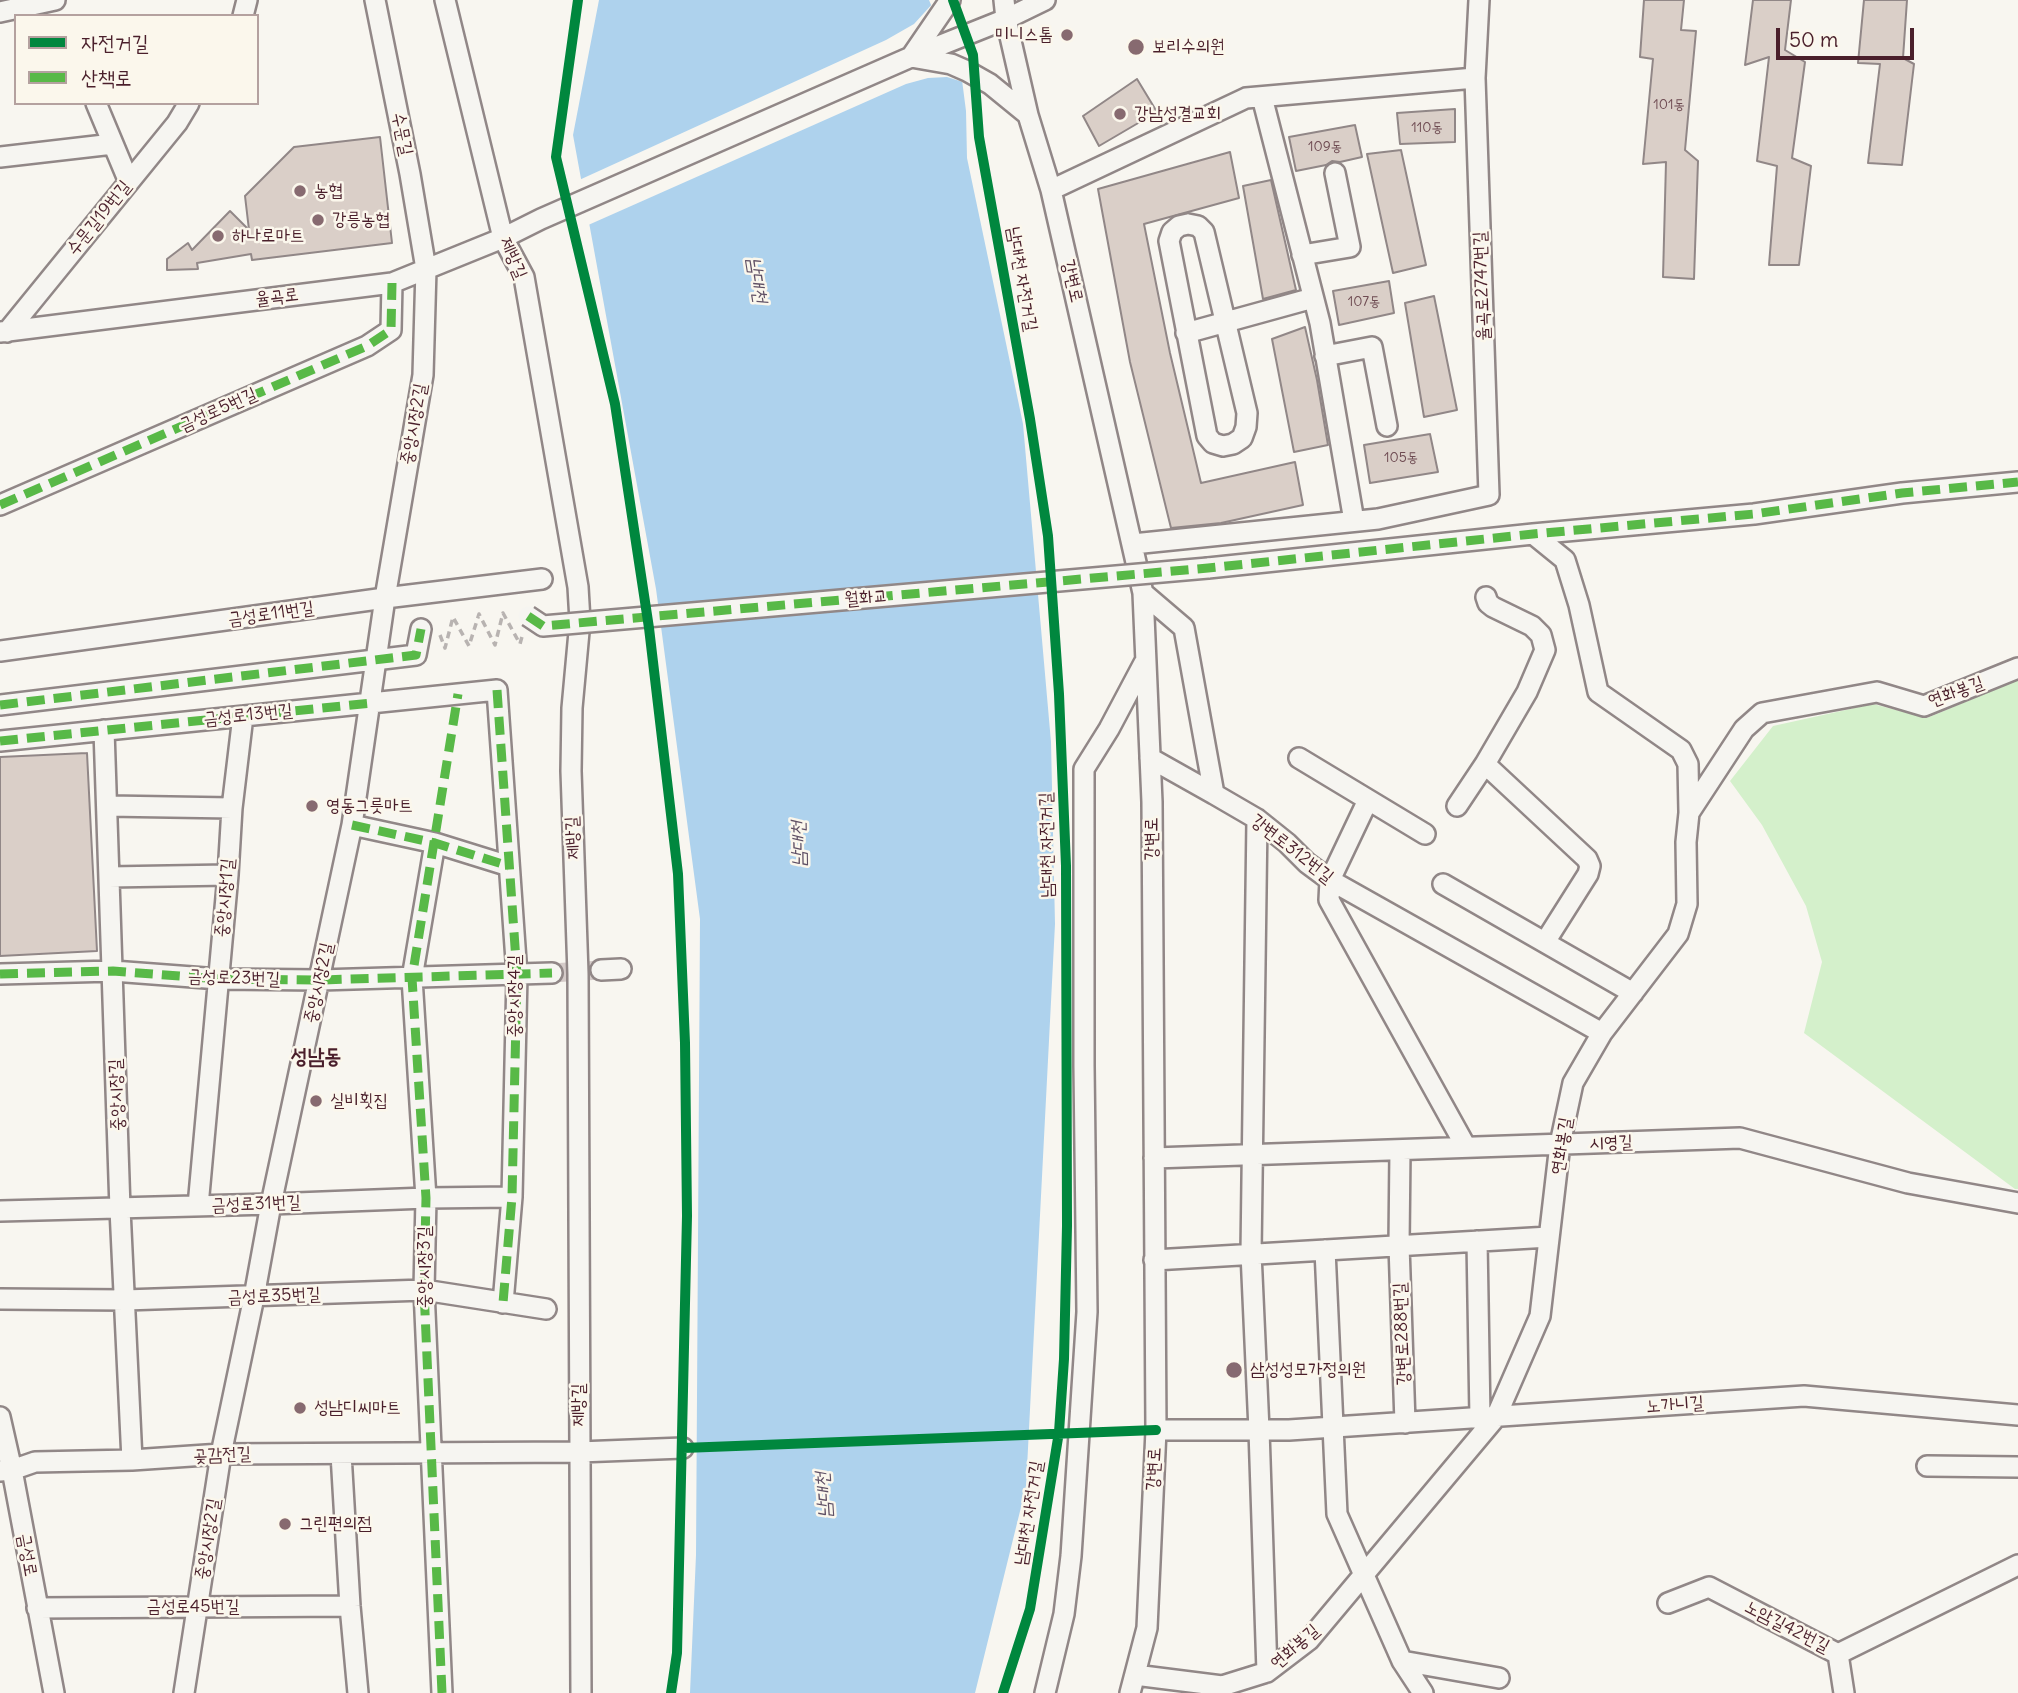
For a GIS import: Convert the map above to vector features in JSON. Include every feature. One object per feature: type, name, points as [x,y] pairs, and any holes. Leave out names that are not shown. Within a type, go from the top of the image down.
[{"type":"street","points":[[0,12],[54,0]]},
{"type":"street","name":"수문길","points":[[375,0],[411,174],[426,269]]},
{"type":"street","name":"제방길","points":[[445,0],[503,238],[524,277],[578,587],[580,621],[572,708],[570,771],[578,974],[581,1693]]},
{"type":"street","points":[[950,0],[911,57],[951,64],[990,84],[1028,115]]},
{"type":"street","points":[[1002,14],[1045,0]]},
{"type":"street","name":"율곡로2747번길","points":[[1354,521],[1377,519],[1489,495],[1475,78],[1479,0]]},
{"type":"street","name":"율곡로","points":[[4,332],[392,283],[503,238],[1002,14]]},
{"type":"street","name":"강변로","points":[[1002,14],[1051,190],[1143,593],[1152,816],[1156,1430],[1147,1628],[1132,1684]]},
{"type":"street","points":[[1051,190],[1246,98],[1475,78]]},
{"type":"street","points":[[1133,544],[1354,521],[1313,298],[1262,97]]},
{"type":"street","points":[[97,105],[129,182]]},
{"type":"street","name":"수문길19번길","points":[[4,332],[177,123],[188,105]]},
{"type":"street","points":[[0,157],[113,144]]},
{"type":"street","points":[[1302,255],[1350,247],[1335,173]]},
{"type":"street","points":[[1188,224],[1198,226],[1204,232],[1247,413],[1242,438],[1233,444],[1223,446],[1213,443],[1207,436],[1186,333],[1169,241],[1172,232],[1179,226],[1188,224]]},
{"type":"street","name":"중앙시장2길","points":[[184,1693],[221,1454],[352,825],[385,598],[423,375],[426,269]]},
{"type":"street","name":"금성로5번길","points":[[0,505],[367,345],[391,331],[392,283]]},
{"type":"street","points":[[1186,333],[1313,298]]},
{"type":"street","points":[[1325,356],[1372,347],[1387,426]]},
{"type":"street","name":"월화교","points":[[528,616],[543,626],[1208,569],[1533,534],[1754,514],[1902,493],[2018,482]]},
{"type":"street","points":[[1533,534],[1565,560],[1579,605],[1598,692],[1681,750],[1685,757],[1688,764],[1689,813]]},
{"type":"street","name":"금성로11번길","points":[[0,651],[542,579]]},
{"type":"street","points":[[1143,593],[1184,628],[1214,794]]},
{"type":"street","points":[[1457,806],[1527,692],[1545,650],[1541,635],[1532,626],[1493,607],[1486,597]]},
{"type":"street","points":[[0,705],[416,655],[430,629]]},
{"type":"street","points":[[1045,1693],[1064,1614],[1072,1556],[1087,1312],[1084,769],[1110,729],[1146,660]]},
{"type":"street","name":"연화봉길","points":[[1132,1684],[1222,1686],[1267,1672],[1308,1640],[1488,1417],[1539,1316],[1560,1144],[1573,1083],[1602,1033],[1678,934],[1687,904],[1686,842],[1689,813],[1744,729],[1762,713],[1877,692],[1924,706],[2018,668]]},
{"type":"street","name":"금성로13번길","points":[[0,741],[497,690]]},
{"type":"street","name":"중앙시장4길","points":[[497,690],[517,975],[512,1198],[503,1303]]},
{"type":"street","name":"중앙시장1길","points":[[198,1206],[232,808],[243,716]]},
{"type":"street","name":"중앙시장길","points":[[104,730],[120,1209],[132,1460]]},
{"type":"street","name":"강변로312번길","points":[[1150,758],[1257,819],[1330,880],[1602,1033]]},
{"type":"street","points":[[1299,758],[1424,834]]},
{"type":"street","points":[[1485,764],[1587,859],[1590,866],[1588,874],[1545,942]]},
{"type":"street","points":[[1367,800],[1330,880],[1328,894],[1332,907],[1466,1147]]},
{"type":"street","points":[[108,806],[232,808]]},
{"type":"street","points":[[1257,819],[1251,1253],[1267,1672]]},
{"type":"street","points":[[352,825],[435,843],[509,866]]},
{"type":"street","name":"중앙시장3길","points":[[435,843],[412,978],[426,1198],[424,1290],[442,1693]]},
{"type":"street","points":[[109,877],[228,876]]},
{"type":"street","points":[[1443,884],[1633,993]]},
{"type":"street","name":"금성로23번길","points":[[0,974],[113,971],[219,979],[320,980],[552,973]]},
{"type":"street","name":"시영길","points":[[1154,1158],[1740,1138],[1908,1183],[2018,1203]]},
{"type":"street","name":"강변로288번길","points":[[1399,1150],[1405,1423]]},
{"type":"street","name":"금성로31번길","points":[[0,1211],[426,1198],[512,1198]]},
{"type":"street","points":[[1154,1260],[1549,1237]]},
{"type":"street","points":[[1478,1241],[1488,1417]]},
{"type":"street","points":[[1325,1250],[1337,1514],[1402,1661],[1423,1693]]},
{"type":"street","name":"금성로35번길","points":[[0,1299],[125,1300],[424,1290],[546,1309]]},
{"type":"street","name":"노가니길","points":[[1156,1430],[1332,1428],[1804,1396],[2018,1415]]},
{"type":"street","name":"금성로","points":[[0,1417],[6,1470],[54,1693]]},
{"type":"street","name":"곶감전길","points":[[6,1470],[35,1462],[132,1460],[221,1454],[579,1452],[683,1448]]},
{"type":"street","points":[[341,1454],[358,1693]]},
{"type":"street","points":[[1927,1466],[2018,1467]]},
{"type":"street","name":"노암길42번길","points":[[1668,1603],[1709,1587],[1838,1654],[2018,1565]]},
{"type":"street","name":"금성로45번길","points":[[37,1608],[350,1606]]},
{"type":"street","points":[[1838,1654],[1844,1693]]},
{"type":"street","points":[[1402,1661],[1499,1678]]},
{"type":"path","points":[[430,629],[445,648],[453,617],[469,646],[479,614],[495,645],[503,613],[520,644],[528,616]]},
{"type":"green space","points":[[2018,680],[2018,1189],[2015,1189],[1804,1033],[1822,962],[1806,906],[1762,825],[1730,781],[1773,726],[1873,704],[1927,718]]},
{"type":"water","name":"남대천","points":[[599,0],[929,0],[962,80],[967,158],[1023,424],[1051,742],[1055,924],[1026,1487],[975,1693],[690,1693],[696,1555],[700,919],[656,589],[573,135]]},
{"type":"pier","points":[[934,2],[966,83],[947,77],[928,78],[906,84],[586,226],[577,181],[886,40],[914,24]]},
{"type":"building","points":[[1644,0],[1684,0],[1681,30],[1696,31],[1685,150],[1698,161],[1694,279],[1663,277],[1666,162],[1643,164],[1653,59],[1640,57]]},
{"type":"building","points":[[1753,0],[1791,0],[1785,50],[1805,62],[1792,158],[1811,166],[1799,265],[1769,265],[1777,166],[1757,161],[1769,57],[1745,65]]},
{"type":"building","points":[[1864,0],[1907,0],[1903,58],[1914,64],[1902,165],[1868,163],[1880,64],[1858,63]]},
{"type":"building","name":"강남성결교회","points":[[1137,79],[1157,112],[1099,146],[1083,116]]},
{"type":"building","points":[[1455,109],[1455,142],[1400,144],[1397,113]]},
{"type":"building","points":[[1355,125],[1362,157],[1332,161],[1326,165],[1296,171],[1289,137]]},
{"type":"building","name":"강릉농협","points":[[380,137],[392,243],[252,260],[251,254],[197,263],[198,269],[167,270],[167,259],[188,243],[192,250],[230,211],[249,230],[245,196],[294,147]]},
{"type":"building","points":[[1401,150],[1426,265],[1393,273],[1367,154]]},
{"type":"building","points":[[1230,152],[1239,198],[1144,224],[1170,353],[1201,483],[1295,462],[1303,505],[1221,523],[1171,528],[1130,362],[1098,189]]},
{"type":"building","points":[[1271,180],[1296,290],[1263,299],[1243,186]]},
{"type":"building","points":[[1389,281],[1394,313],[1339,325],[1333,291]]},
{"type":"building","points":[[1434,296],[1457,410],[1424,417],[1405,303]]},
{"type":"building","points":[[1305,327],[1328,445],[1294,452],[1272,339]]},
{"type":"building","points":[[1430,434],[1438,472],[1370,483],[1364,445]]},
{"type":"building","points":[[87,753],[97,951],[0,956],[0,757]]},
{"type":"tunnel","points":[[552,973],[601,970]]},
{"type":"marked path","points":[[0,505],[367,346],[391,330],[392,283]]},
{"type":"marked path","points":[[528,616],[543,626],[1208,568],[1754,514],[1902,493],[2018,482]]},
{"type":"marked path","points":[[0,705],[416,655],[421,629]]},
{"type":"marked path","points":[[497,690],[517,975],[512,1197],[503,1303]]},
{"type":"marked path","points":[[442,1693],[424,1290],[426,1198],[412,978],[458,694]]},
{"type":"marked path","points":[[0,741],[371,703]]},
{"type":"marked path","points":[[352,825],[435,843],[509,866]]},
{"type":"marked path","points":[[0,974],[113,971],[219,979],[320,980],[552,973]]},
{"type":"cycle path","points":[[578,0],[556,157],[615,404],[649,628],[678,874],[685,1043],[687,1216],[677,1653],[671,1693]]},
{"type":"cycle path","name":"남대천 자전거길","points":[[953,0],[973,55],[979,137],[1030,419],[1048,536],[1059,694],[1066,866],[1067,1226],[1064,1359],[1059,1432],[1030,1609],[1003,1693]]},
{"type":"cycle path","points":[[683,1448],[1156,1430]]},
{"type":"place","name":"미니스톰","points":[[1067,35]]},
{"type":"place","name":"보리수의원","points":[[1136,47]]},
{"type":"place","name":"강남성결교회","points":[[1120,114]]},
{"type":"place","name":"농협","points":[[300,191]]},
{"type":"place","name":"강릉농협","points":[[318,220]]},
{"type":"place","name":"하나로마트","points":[[218,236]]},
{"type":"place","name":"영동그릇마트","points":[[312,806]]},
{"type":"place","name":"실비횟집","points":[[316,1101]]},
{"type":"place","name":"삼성성모가정의원","points":[[1234,1370]]},
{"type":"place","name":"성남디씨마트","points":[[300,1408]]},
{"type":"place","name":"그린편의점","points":[[285,1524]]},
{"type":"district","name":"성남동","points":[[316,1057]]}]
